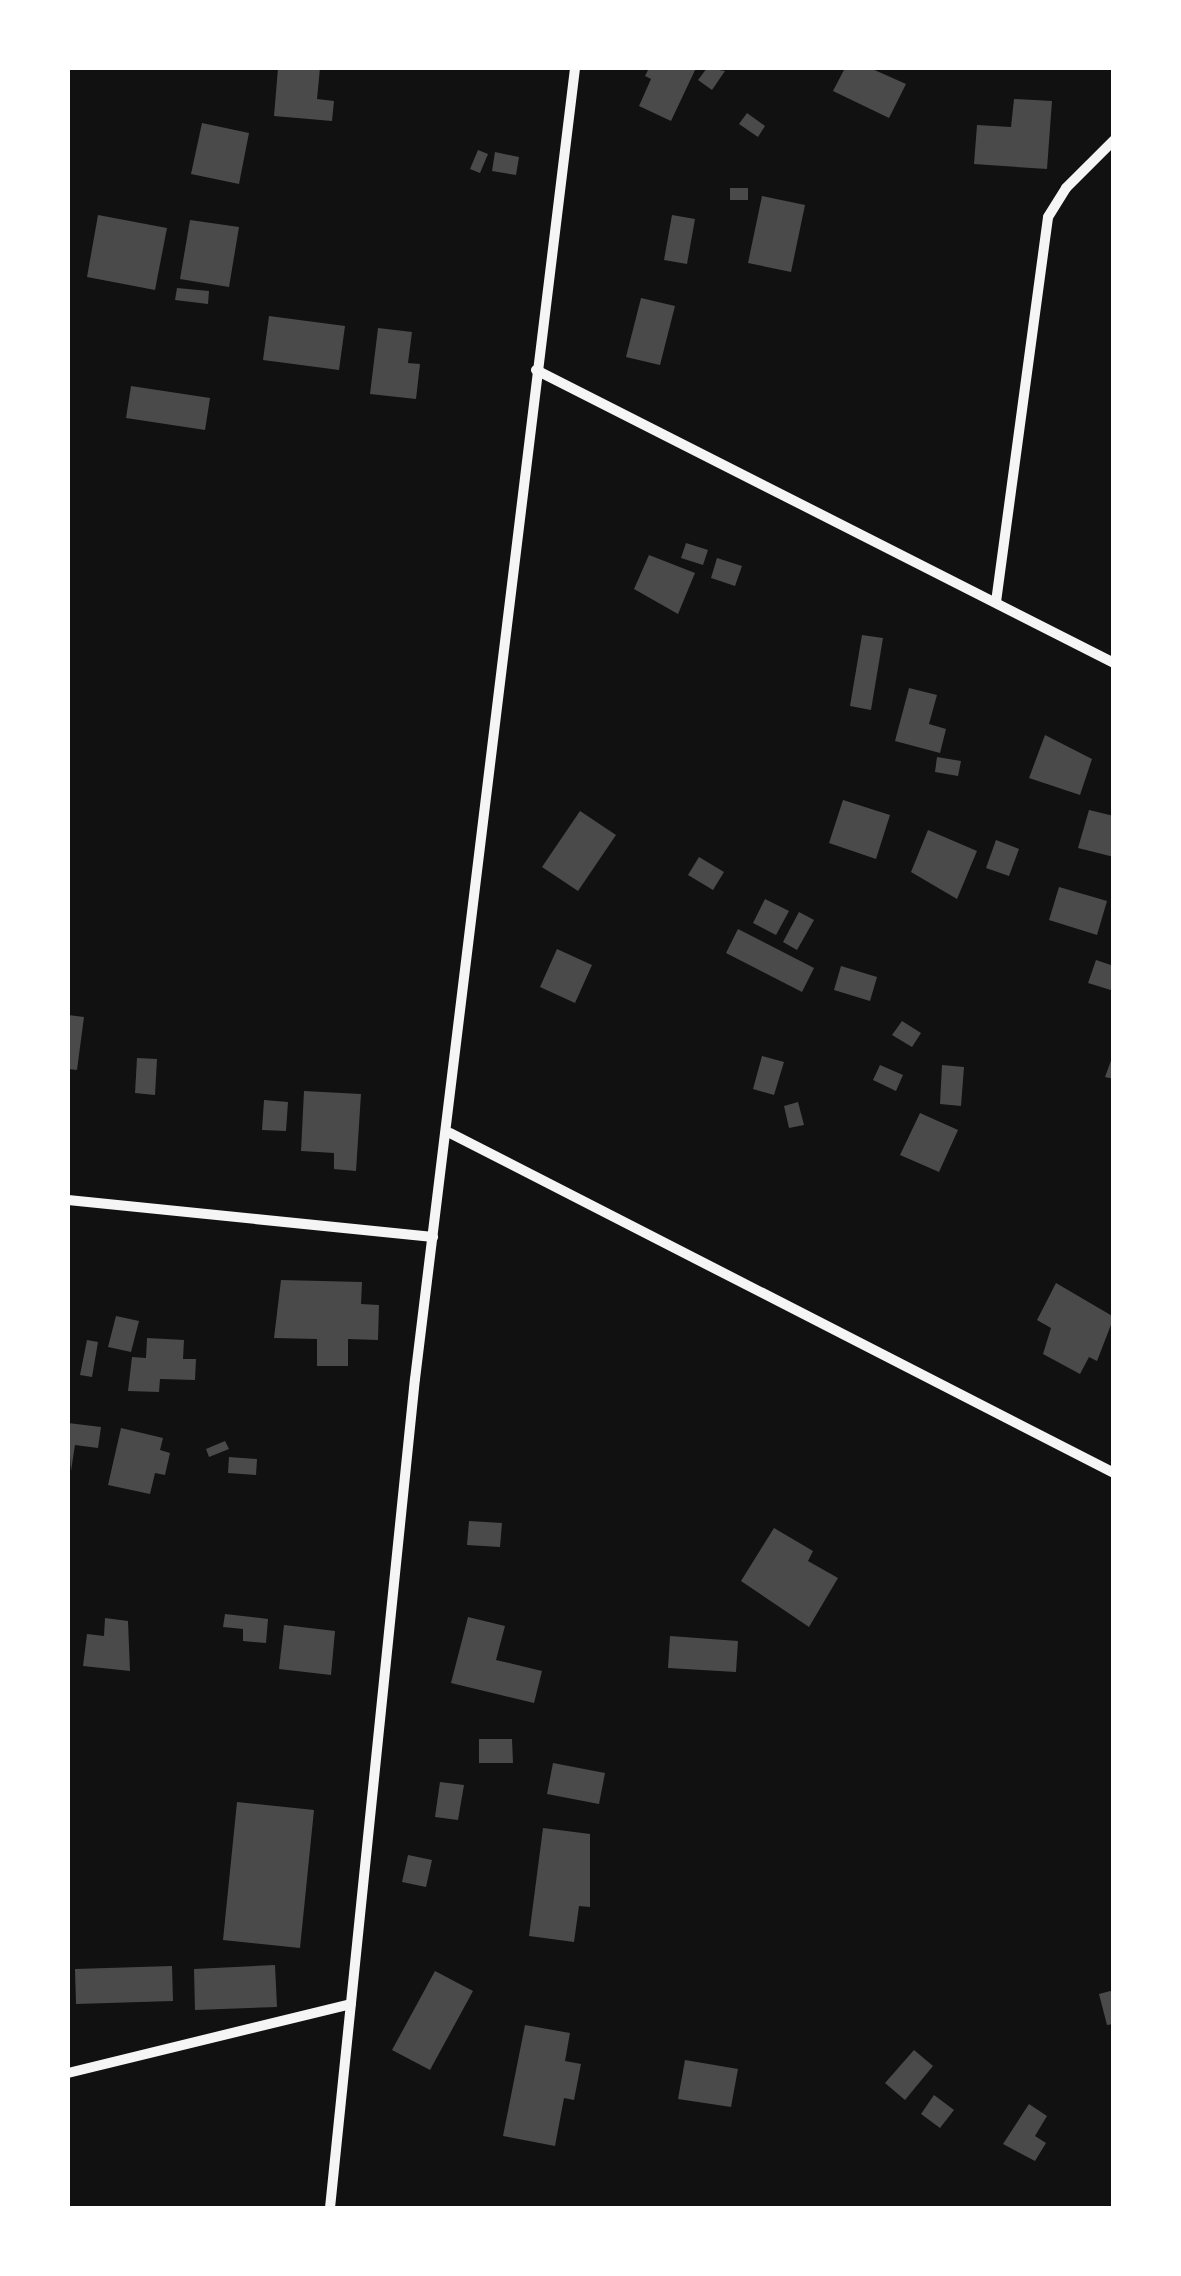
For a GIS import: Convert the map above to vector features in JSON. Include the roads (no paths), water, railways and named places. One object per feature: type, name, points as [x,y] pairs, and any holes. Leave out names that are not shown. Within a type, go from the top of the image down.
[{"type":"street","points":[[330,2208],[433,1237],[450,1133],[536,370],[575,68]]},
{"type":"street","points":[[996,602],[1048,218],[1066,188],[1114,140]]},
{"type":"street","points":[[536,370],[1114,662]]},
{"type":"street","points":[[450,1133],[1114,1472]]},
{"type":"street","points":[[68,1200],[433,1237]]},
{"type":"street","points":[[68,2073],[350,2004]]}]
